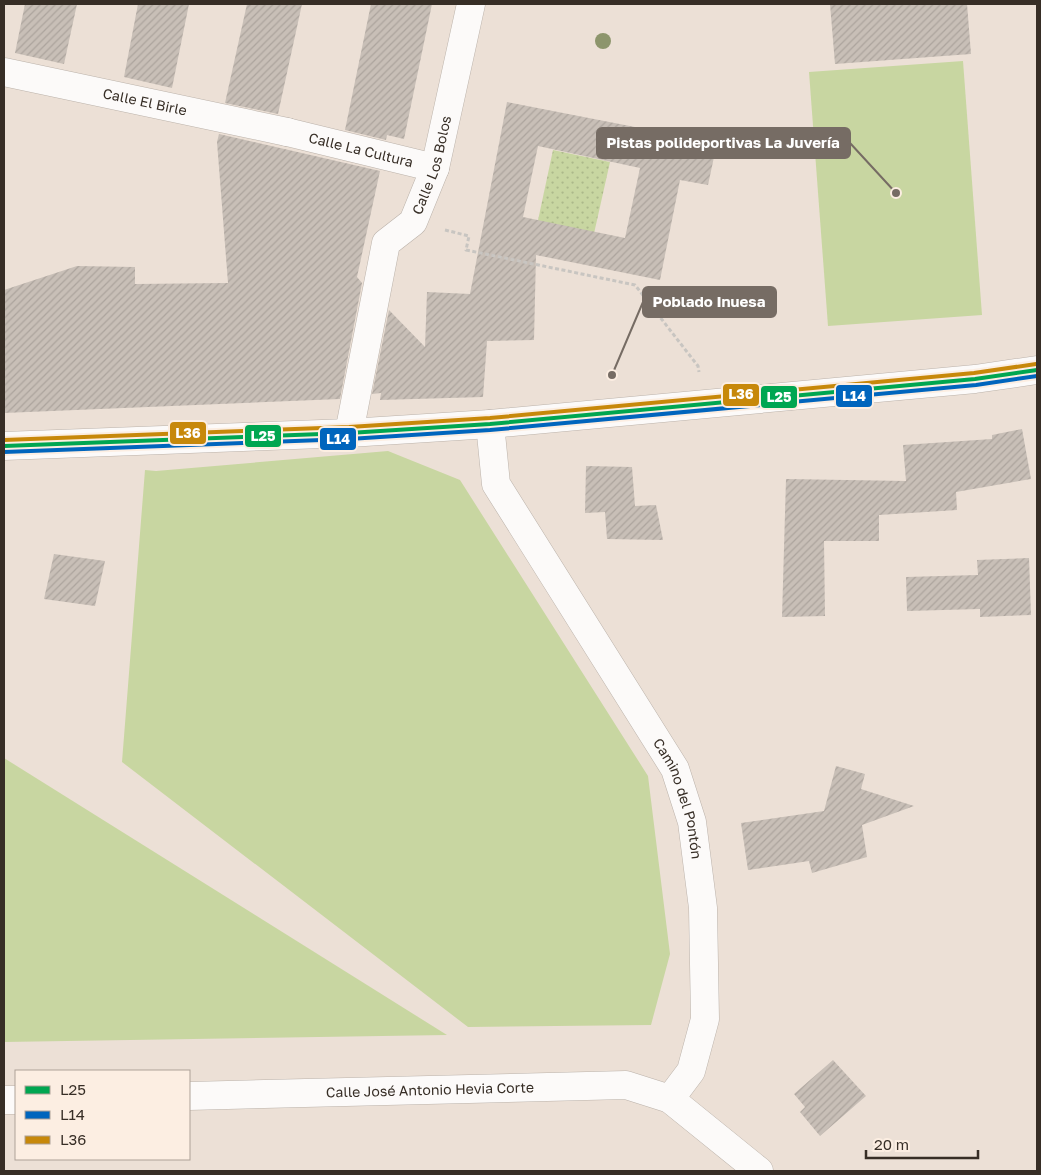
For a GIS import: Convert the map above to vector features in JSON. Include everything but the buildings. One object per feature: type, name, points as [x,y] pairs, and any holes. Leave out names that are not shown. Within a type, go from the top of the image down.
[{"type":"street","name":"Calle Los Bolos","points":[[349,433],[386,244],[412,222],[435,168],[471,4]]},
{"type":"street","name":"Calle El Birle","points":[[4,72],[287,132]]},
{"type":"street","name":"Calle La Cultura","points":[[287,132],[435,168]]},
{"type":"street","points":[[4,446],[349,433],[490,424],[975,379],[1037,370]]},
{"type":"street","name":"Camino del Pontón","points":[[490,424],[496,484],[675,770],[692,822],[704,908],[705,1019],[691,1070],[670,1099]]},
{"type":"street","name":"Calle José Antonio Hevia Corte","points":[[190,1096],[626,1085],[670,1099]]},
{"type":"street","points":[[670,1099],[759,1171]]},
{"type":"path","points":[[412,222],[469,236],[466,250],[635,285],[698,366],[704,404]]},
{"type":"green space","points":[[963,61],[982,315],[828,326],[809,72]]},
{"type":"green space","points":[[553,150],[610,162],[593,238],[537,225]]},
{"type":"green space","points":[[388,451],[460,480],[648,776],[670,954],[651,1025],[468,1027],[122,762],[145,470],[156,471]]},
{"type":"green space","points":[[4,758],[447,1035],[4,1042]]},
{"type":"transit line","name":"L36","points":[[4,440],[349,427],[490,418],[974,373],[1036,364]]},
{"type":"transit line","name":"L25","points":[[4,446],[349,433],[490,424],[975,379],[1037,370]]},
{"type":"transit line","name":"L14","points":[[4,452],[349,439],[490,430],[976,385],[1037,376]]},
{"type":"place","name":"Pistas polideportivas La Juvería","points":[[896,193]]},
{"type":"place","name":"Poblado Inuesa","points":[[612,375]]}]
